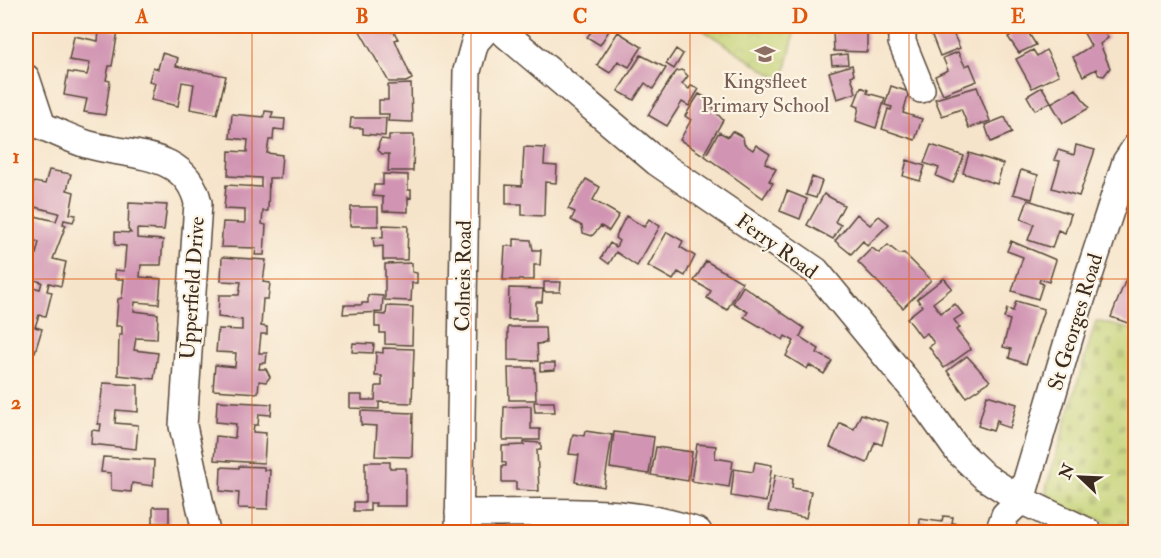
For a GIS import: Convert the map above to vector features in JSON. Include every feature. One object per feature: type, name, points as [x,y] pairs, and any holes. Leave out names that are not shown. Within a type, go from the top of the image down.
[{"type":"street","name":"Colneis Road","points":[[459,523],[467,71],[475,42],[489,26]]},
{"type":"street","name":"Ferry Road","points":[[496,26],[657,162],[816,271],[915,391],[958,451],[985,477],[1021,500],[1088,532]]},
{"type":"street","points":[[902,26],[902,42],[921,89]]},
{"type":"street","name":"Upperfield Drive","points":[[26,78],[34,130],[155,158],[182,171],[195,192],[198,203],[183,426],[206,532]]},
{"type":"street","name":"St Georges Road","points":[[1021,500],[1082,296],[1126,162],[1136,147]]},
{"type":"street","points":[[999,532],[1005,515],[1021,500]]},
{"type":"street","points":[[459,523],[634,516],[698,532]]},
{"type":"green space","name":"Kingsfleet Primary School","points":[[697,26],[796,26],[783,82]]},
{"type":"green space","points":[[1096,321],[1135,330],[1135,532],[1052,503],[1046,495],[1047,485]]},
{"type":"building","points":[[74,26],[111,26],[110,30],[118,31],[112,66],[109,66],[106,80],[110,81],[105,115],[84,112],[87,99],[64,95],[68,72],[87,75],[90,63],[69,60],[74,36],[98,41],[99,31]]},
{"type":"building","points":[[357,26],[387,26],[391,32],[394,32],[398,39],[395,40],[412,79],[406,82],[389,82]]},
{"type":"building","points":[[581,26],[612,26],[600,45],[587,37],[591,32]]},
{"type":"building","points":[[848,26],[867,26],[867,52],[834,51],[833,31],[848,31]]},
{"type":"building","points":[[958,26],[960,30],[953,33],[960,48],[940,56],[929,28]]},
{"type":"building","points":[[1006,26],[1039,26],[1028,32],[1036,45],[1019,53],[1008,37],[1012,35]]},
{"type":"building","points":[[1080,26],[1100,26],[1108,38],[1100,44],[1110,68],[1104,76],[1099,75],[1096,69],[1083,76],[1073,57],[1091,46]]},
{"type":"building","points":[[618,32],[642,47],[629,67],[618,61],[610,73],[597,65]]},
{"type":"building","points":[[676,49],[683,54],[674,69],[666,64]]},
{"type":"building","points":[[1033,50],[1037,56],[1046,50],[1059,75],[1032,88],[1016,59]]},
{"type":"building","points":[[958,52],[965,66],[970,64],[977,81],[943,94],[935,76],[948,70],[943,58]]},
{"type":"building","points":[[162,53],[178,58],[176,66],[226,76],[217,114],[190,109],[194,84],[182,82],[178,106],[151,100],[155,83],[149,81],[153,67],[158,69]]},
{"type":"building","points":[[847,54],[848,64],[832,65],[831,56]]},
{"type":"building","points":[[641,55],[666,68],[653,89],[645,83],[634,100],[618,91]]},
{"type":"building","points":[[852,65],[854,75],[851,76],[856,93],[837,99],[829,72]]},
{"type":"building","points":[[682,70],[688,76],[682,84],[689,89],[691,86],[699,89],[689,106],[682,102],[667,126],[648,115],[672,77],[677,71]]},
{"type":"building","points":[[411,84],[412,122],[388,121],[389,114],[379,114],[379,100],[388,100],[388,85]]},
{"type":"building","points":[[891,86],[909,92],[903,113],[922,119],[915,140],[882,129],[888,109],[891,110],[892,107],[885,105]]},
{"type":"building","points":[[861,87],[868,90],[867,93],[885,98],[876,128],[856,121],[859,107],[854,105]]},
{"type":"building","points":[[977,87],[990,121],[969,128],[961,109],[942,116],[935,99]]},
{"type":"building","points":[[1042,87],[1051,102],[1035,110],[1027,96]]},
{"type":"building","points":[[1076,89],[1089,108],[1063,123],[1051,103]]},
{"type":"building","points":[[699,94],[711,100],[708,104],[716,109],[714,110],[723,120],[703,155],[680,140],[691,120],[685,116]]},
{"type":"building","points":[[265,111],[273,112],[271,118],[285,119],[284,130],[274,129],[273,140],[269,140],[267,153],[282,155],[280,178],[269,178],[268,211],[263,211],[262,224],[266,225],[264,255],[255,255],[256,248],[221,247],[223,222],[245,223],[245,210],[224,209],[226,185],[261,187],[261,178],[228,176],[229,151],[247,152],[248,140],[230,138],[232,114],[264,117]]},
{"type":"building","points":[[1005,117],[1012,133],[991,142],[985,125]]},
{"type":"building","points":[[351,118],[386,118],[385,136],[363,134],[363,128],[350,128]]},
{"type":"building","points":[[732,131],[743,137],[744,144],[753,150],[756,145],[770,154],[765,163],[776,169],[769,181],[773,183],[763,198],[705,156],[719,132],[728,137]]},
{"type":"building","points":[[389,135],[414,135],[413,171],[388,171],[389,154],[382,154],[378,150],[381,139],[389,140]]},
{"type":"building","points":[[931,145],[964,156],[953,183],[936,176],[939,168],[924,163]]},
{"type":"building","points":[[1076,145],[1095,150],[1079,196],[1052,188],[1060,161],[1054,160],[1058,150],[1074,155]]},
{"type":"building","points":[[524,147],[545,148],[544,165],[557,166],[556,183],[545,182],[544,216],[522,215],[522,204],[506,204],[506,185],[522,186]]},
{"type":"building","points":[[969,153],[1003,164],[997,184],[963,173]]},
{"type":"building","points":[[907,160],[925,166],[920,181],[903,176]]},
{"type":"building","points":[[49,170],[71,174],[67,190],[74,192],[70,214],[76,215],[73,222],[64,220],[63,224],[66,225],[53,259],[66,262],[61,286],[49,283],[47,291],[52,292],[46,316],[39,315],[35,327],[42,329],[35,352],[31,350],[30,356],[26,355],[26,285],[40,289],[42,282],[26,278],[26,252],[36,254],[39,242],[26,238],[26,214],[56,221],[59,213],[27,205],[34,182],[45,184]]},
{"type":"building","points":[[1021,170],[1038,175],[1032,199],[1013,194]]},
{"type":"building","points":[[383,174],[408,175],[408,190],[411,190],[411,198],[408,197],[408,212],[383,211],[383,197],[373,196],[374,185],[383,185]]},
{"type":"building","points":[[812,177],[822,181],[816,198],[806,195]]},
{"type":"building","points":[[586,179],[600,187],[593,200],[619,215],[609,231],[601,226],[592,236],[583,233],[582,226],[571,220],[575,212],[568,209]]},
{"type":"building","points":[[787,191],[807,199],[800,219],[780,211]]},
{"type":"building","points":[[824,194],[844,205],[835,222],[841,225],[833,239],[807,225]]},
{"type":"building","points":[[1028,200],[1071,214],[1065,233],[1058,230],[1052,248],[1028,240],[1034,224],[1021,219]]},
{"type":"building","points":[[129,203],[167,205],[164,230],[137,229],[137,238],[163,240],[161,265],[141,265],[140,277],[161,279],[159,304],[135,302],[134,311],[158,314],[157,339],[136,338],[134,350],[158,353],[154,379],[118,375],[119,335],[122,335],[122,326],[116,326],[118,299],[122,298],[124,279],[115,279],[115,270],[124,271],[126,246],[115,245],[115,232],[131,233],[128,229]]},
{"type":"building","points":[[351,207],[378,207],[378,226],[350,226]]},
{"type":"building","points":[[857,214],[870,225],[879,216],[889,224],[867,246],[863,241],[851,254],[835,241]]},
{"type":"building","points":[[626,216],[644,227],[649,219],[660,226],[637,266],[616,252],[609,264],[601,258],[610,243],[616,247],[619,241],[615,238]]},
{"type":"building","points":[[383,225],[408,226],[407,260],[383,260],[383,246],[374,247],[373,237],[383,238]]},
{"type":"building","points":[[667,232],[683,241],[680,247],[695,256],[685,276],[678,272],[673,280],[648,266]]},
{"type":"building","points":[[514,239],[531,240],[533,250],[541,250],[540,265],[534,265],[534,280],[503,280],[505,246],[514,246]]},
{"type":"building","points":[[1011,241],[1056,260],[1049,282],[1040,279],[1039,282],[1043,284],[1038,299],[1012,291],[1023,257],[1007,251]]},
{"type":"building","points":[[888,245],[899,254],[904,253],[931,280],[903,308],[858,262],[872,248],[879,253]]},
{"type":"building","points":[[222,257],[266,260],[263,282],[270,283],[268,299],[263,299],[261,326],[267,327],[267,334],[261,334],[259,353],[267,353],[266,363],[260,363],[259,369],[266,369],[270,377],[266,382],[259,381],[258,393],[213,390],[215,365],[235,367],[236,353],[216,352],[218,329],[242,330],[242,320],[218,317],[219,295],[239,295],[241,282],[221,281]]},
{"type":"building","points":[[706,261],[742,282],[727,310],[707,298],[711,291],[694,281]]},
{"type":"building","points":[[412,263],[412,272],[417,273],[417,283],[412,283],[411,301],[385,300],[385,264]]},
{"type":"building","points":[[1135,268],[1136,326],[1111,317],[1126,279],[1131,280]]},
{"type":"building","points":[[944,278],[952,288],[933,303],[941,313],[955,304],[963,314],[954,320],[960,328],[956,330],[971,349],[944,368],[929,347],[934,343],[927,333],[921,337],[907,318],[922,306],[917,299]]},
{"type":"building","points":[[544,282],[561,282],[560,292],[544,292]]},
{"type":"building","points":[[743,286],[804,328],[800,337],[819,349],[817,353],[832,361],[824,374],[809,365],[807,369],[786,356],[794,341],[785,336],[783,340],[744,317],[748,312],[733,303]]},
{"type":"building","points":[[509,288],[543,289],[542,302],[536,302],[536,320],[508,320]]},
{"type":"building","points":[[368,295],[383,296],[382,312],[343,314],[344,305],[368,303]]},
{"type":"building","points":[[1016,301],[1044,309],[1026,364],[1009,358],[1011,349],[1003,347],[1010,320],[1004,318],[1007,309],[1013,311]]},
{"type":"building","points":[[387,306],[413,307],[412,345],[385,344],[385,333],[380,333],[380,327],[375,327],[375,314],[386,315]]},
{"type":"building","points":[[508,327],[545,327],[546,343],[537,344],[538,361],[508,360]]},
{"type":"building","points":[[353,343],[374,344],[373,353],[352,352]]},
{"type":"building","points":[[383,348],[414,349],[412,403],[379,402],[379,409],[350,408],[350,395],[362,395],[362,400],[375,400],[376,386],[382,386],[382,376],[375,376],[376,352],[383,353]]},
{"type":"building","points":[[967,356],[990,381],[966,397],[947,371]]},
{"type":"building","points":[[540,363],[555,363],[555,370],[540,371]]},
{"type":"building","points":[[508,368],[535,368],[536,400],[509,400]]},
{"type":"building","points":[[103,383],[138,385],[138,412],[116,410],[115,423],[138,425],[136,449],[91,444],[92,430],[100,431],[101,424],[98,424]]},
{"type":"building","points":[[987,395],[1017,404],[1010,428],[998,424],[997,420],[993,431],[978,426]]},
{"type":"building","points":[[217,401],[272,404],[271,415],[259,414],[258,425],[254,425],[253,432],[266,433],[264,463],[214,460],[216,436],[235,438],[236,424],[216,422]]},
{"type":"building","points":[[534,402],[554,402],[555,412],[535,412]]},
{"type":"building","points":[[531,406],[531,429],[540,429],[540,440],[503,440],[504,407]]},
{"type":"building","points":[[361,411],[413,413],[412,457],[375,456],[377,426],[361,425]]},
{"type":"building","points":[[861,414],[888,423],[882,445],[875,442],[867,463],[830,447],[840,423],[854,429]]},
{"type":"building","points":[[585,431],[612,435],[604,487],[575,482],[579,455],[569,454],[573,434],[584,436]]},
{"type":"building","points":[[614,432],[654,437],[649,474],[610,468]]},
{"type":"building","points":[[524,442],[541,443],[541,450],[537,450],[539,491],[516,490],[516,482],[502,482],[502,466],[506,466],[506,463],[502,462],[502,446],[524,445]]},
{"type":"building","points":[[697,444],[716,446],[715,458],[733,461],[729,487],[691,481]]},
{"type":"building","points":[[656,447],[692,452],[688,481],[651,475]]},
{"type":"building","points":[[103,457],[154,460],[153,486],[132,483],[131,492],[111,490],[111,473],[101,472]]},
{"type":"building","points":[[365,462],[390,462],[390,468],[406,468],[406,506],[375,506],[376,503],[370,503],[370,511],[354,511],[354,502],[365,502]]},
{"type":"building","points":[[755,462],[772,465],[766,502],[731,496],[734,469],[753,472]]},
{"type":"building","points":[[239,466],[264,467],[264,470],[270,470],[268,509],[238,508],[239,493],[220,491],[221,467],[239,468]]},
{"type":"building","points":[[775,475],[793,478],[792,488],[811,491],[806,518],[768,511]]},
{"type":"building","points":[[153,507],[169,507],[169,523],[153,523]]},
{"type":"building","points":[[943,516],[953,517],[952,523],[973,525],[972,532],[919,532],[920,519],[942,522]]},
{"type":"building","points":[[363,529],[406,530],[405,532],[363,532]]},
{"type":"place","name":"Kingsfleet Primary School","points":[[765,54]]}]
